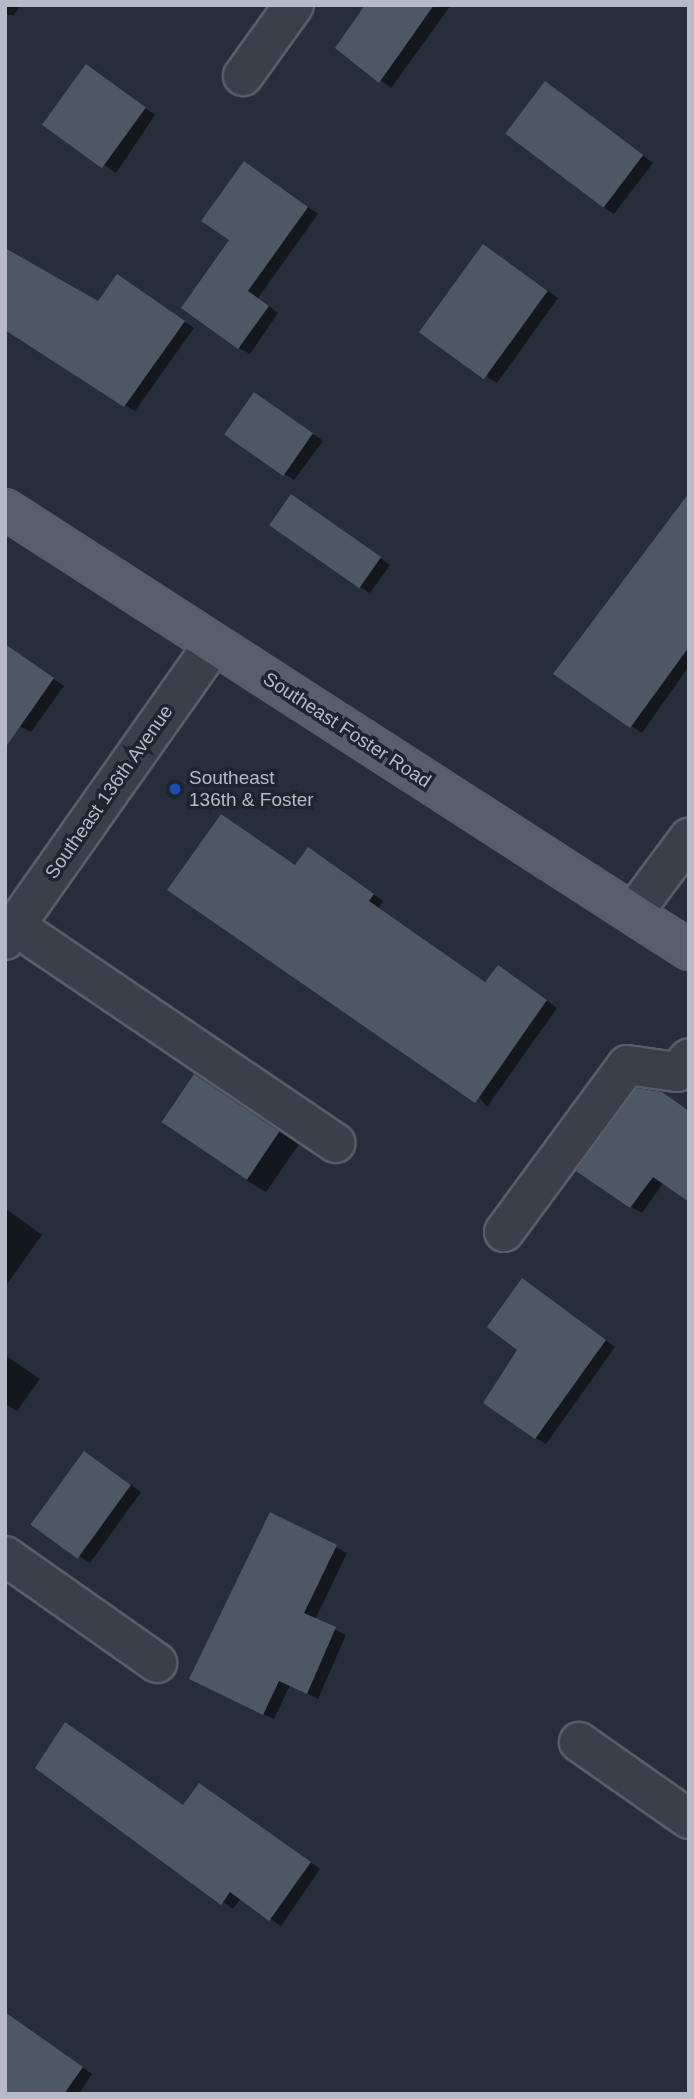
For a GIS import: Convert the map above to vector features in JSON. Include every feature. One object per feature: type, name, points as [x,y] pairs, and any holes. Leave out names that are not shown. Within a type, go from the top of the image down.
[{"type":"main road","name":"Southeast Foster Road","points":[[5,509],[689,950]]},
{"type":"street","points":[[243,76],[294,5]]},
{"type":"street","name":"Southeast 136th Avenue","points":[[10,933],[213,645]]},
{"type":"street","points":[[633,913],[689,838]]},
{"type":"street","points":[[10,933],[336,1143]]},
{"type":"street","points":[[504,1232],[627,1065],[677,1072],[689,1058]]},
{"type":"street","points":[[5,1556],[157,1663]]},
{"type":"street","points":[[579,1742],[689,1819]]},
{"type":"building","points":[[365,5],[434,5],[379,83],[335,48]]},
{"type":"building","points":[[86,64],[146,107],[102,168],[42,125]]},
{"type":"building","points":[[545,81],[643,155],[604,208],[505,134]]},
{"type":"building","points":[[244,161],[308,207],[248,291],[269,306],[238,349],[181,308],[229,240],[201,221]]},
{"type":"building","points":[[483,244],[548,291],[484,379],[419,332]]},
{"type":"building","points":[[5,248],[98,301],[117,274],[185,321],[124,407],[5,330]]},
{"type":"building","points":[[254,392],[313,433],[283,476],[224,435]]},
{"type":"building","points":[[689,493],[689,647],[630,728],[553,674]]},
{"type":"building","points":[[291,494],[381,557],[359,588],[269,525]]},
{"type":"building","points":[[5,644],[54,678],[5,748]]},
{"type":"building","points":[[221,814],[295,865],[308,847],[374,894],[369,901],[485,982],[498,965],[547,1000],[475,1103],[167,890]]},
{"type":"building","points":[[194,1074],[279,1132],[247,1180],[162,1122]]},
{"type":"building","points":[[637,1088],[662,1092],[689,1111],[689,1202],[653,1177],[630,1208],[576,1171]]},
{"type":"building","points":[[522,1278],[606,1340],[535,1439],[483,1403],[517,1350],[487,1327]]},
{"type":"building","points":[[84,1451],[131,1485],[77,1559],[31,1525]]},
{"type":"building","points":[[270,1512],[337,1545],[304,1613],[336,1627],[307,1694],[279,1681],[263,1715],[189,1679]]},
{"type":"building","points":[[65,1722],[183,1805],[199,1783],[311,1862],[269,1921],[230,1892],[221,1905],[35,1768]]},
{"type":"building","points":[[5,2012],[83,2067],[64,2094],[5,2094]]},
{"type":"place","name":"Southeast 136th & Foster","points":[[175,789]]}]
